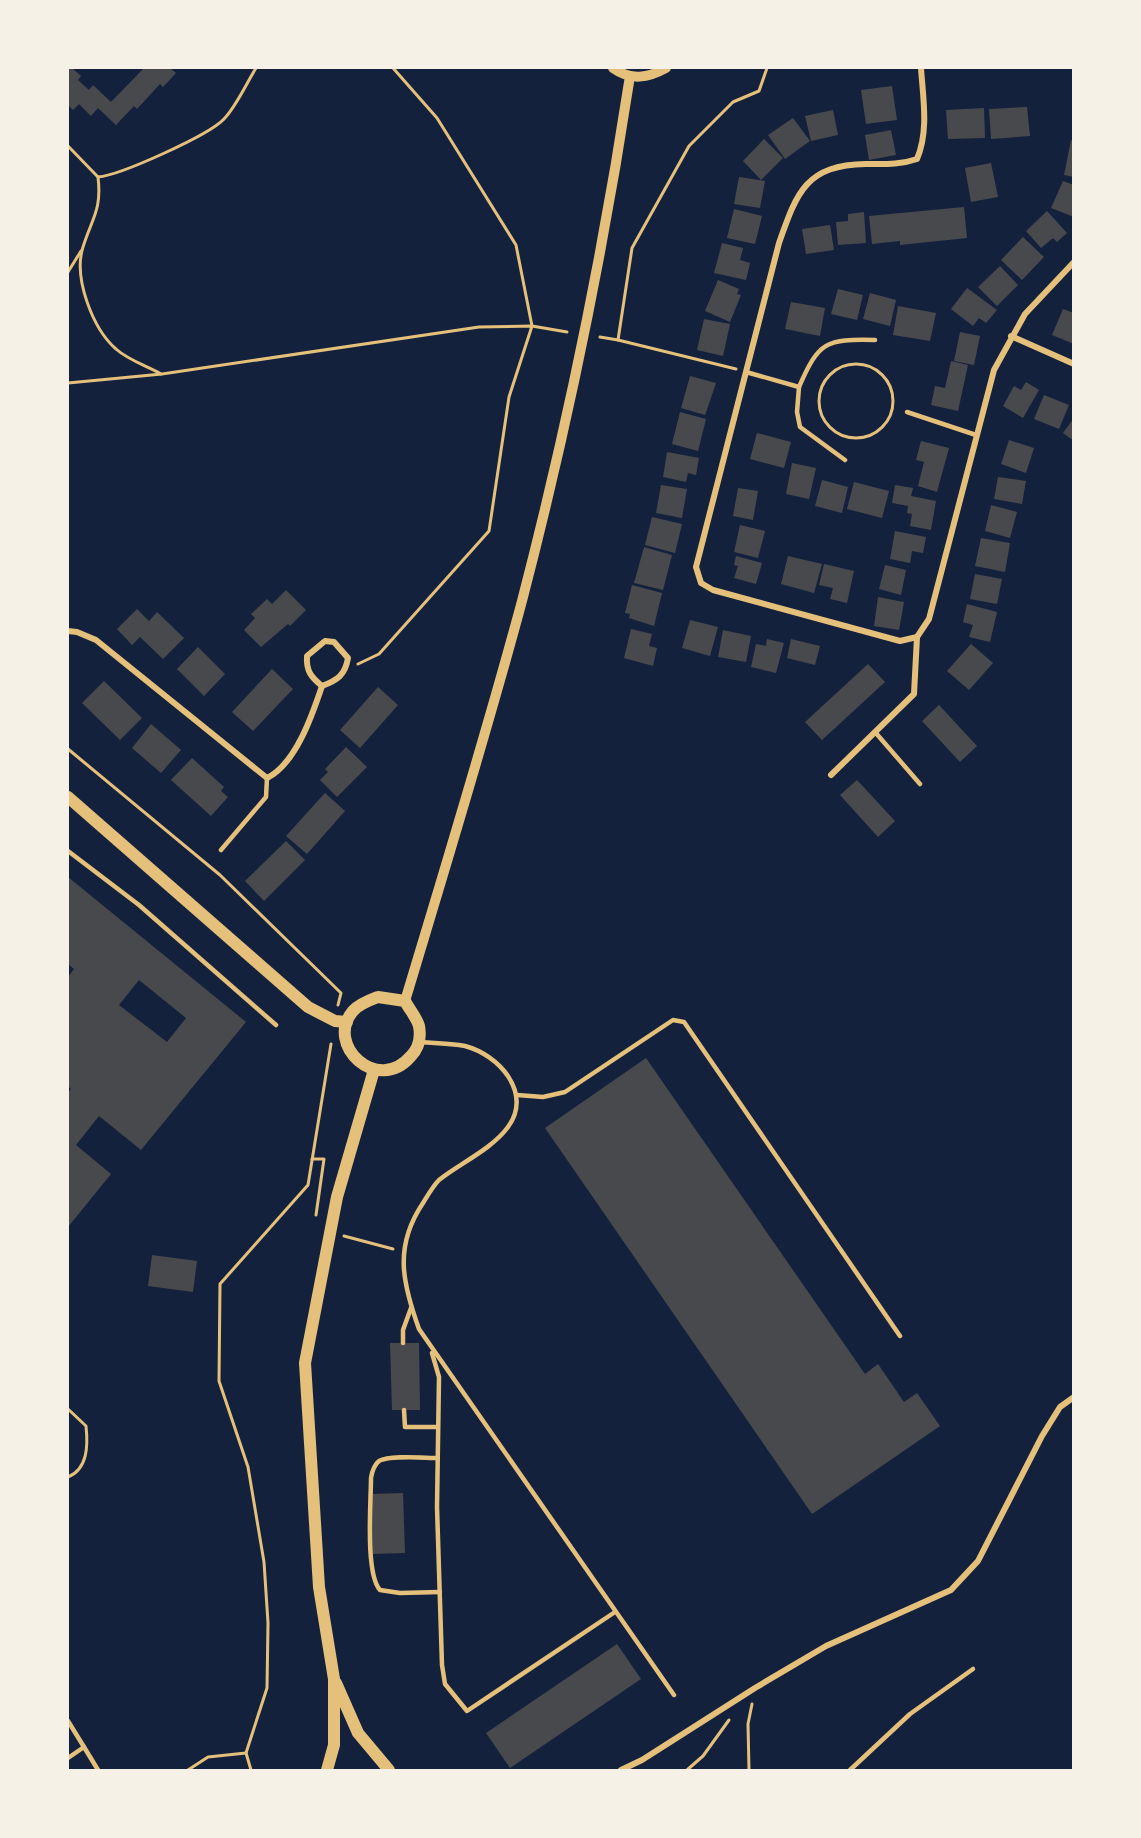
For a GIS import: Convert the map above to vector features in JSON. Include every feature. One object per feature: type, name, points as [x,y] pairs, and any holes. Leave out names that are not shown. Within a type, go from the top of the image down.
[{"type":"main road","points":[[68,797],[309,1007],[341,1022]]},
{"type":"main road","points":[[378,996],[405,1001],[419,1024],[419,1042],[405,1064],[388,1071],[374,1070],[356,1061],[345,1039],[341,1022],[354,1009],[378,996]]},
{"type":"main road","points":[[327,1770],[334,1745],[334,1679],[319,1587],[305,1364],[337,1197],[374,1070]]},
{"type":"main road","points":[[334,1679],[358,1733],[389,1770]]},
{"type":"street","points":[[613,68],[630,76],[652,75],[666,68]]},
{"type":"street","points":[[918,637],[900,641],[712,590],[701,583],[696,567],[779,243],[794,200],[813,177],[844,165],[904,164],[917,159],[922,147],[924,125],[921,68]]},
{"type":"street","points":[[405,1001],[522,601],[569,405],[610,209],[630,76]]},
{"type":"street","points":[[831,775],[914,694],[918,637],[929,619],[994,370],[1025,314],[1074,262]]},
{"type":"street","points":[[1011,336],[1074,364]]},
{"type":"street","points":[[68,631],[77,632],[96,640],[267,778],[285,762],[308,727],[322,686],[339,679],[346,670],[348,658],[334,642],[325,641],[307,656],[306,667],[312,677],[322,686]]},
{"type":"street","points":[[621,1770],[642,1760],[826,1646],[951,1590],[978,1561],[1042,1436],[1060,1407],[1074,1397]]},
{"type":"lane","points":[[845,460],[800,428],[797,412],[799,387],[810,361],[823,347],[840,339],[875,340]]},
{"type":"lane","points":[[746,372],[799,387]]},
{"type":"lane","points":[[907,412],[976,435]]},
{"type":"lane","points":[[875,732],[920,784]]},
{"type":"lane","points":[[221,850],[266,797],[267,778]]},
{"type":"lane","points":[[68,851],[139,905],[276,1025]]},
{"type":"lane","points":[[517,1095],[543,1097],[565,1092],[673,1020],[684,1022],[900,1336]]},
{"type":"lane","points":[[419,1042],[465,1046],[490,1056],[509,1077],[517,1095],[516,1114],[507,1130],[437,1182],[416,1214],[402,1251],[411,1308],[419,1329],[674,1695]]},
{"type":"lane","points":[[403,1343],[403,1330],[411,1308]]},
{"type":"lane","points":[[431,1347],[439,1377],[436,1427],[445,1684],[467,1711],[615,1612]]},
{"type":"lane","points":[[404,1410],[405,1427],[436,1427]]},
{"type":"lane","points":[[437,1458],[388,1459],[380,1461],[374,1467],[371,1478],[372,1554],[375,1584],[380,1590],[400,1593],[440,1592]]},
{"type":"lane","points":[[850,1770],[910,1714],[972,1669]]},
{"type":"lane","points":[[68,1721],[98,1770]]},
{"type":"lane","points":[[68,1758],[84,1747]]},
{"type":"path","points":[[98,177],[138,166],[214,128],[226,117],[256,68]]},
{"type":"path","points":[[346,670],[379,654],[489,531],[509,397],[532,326],[516,245],[437,118],[393,68]]},
{"type":"path","points":[[618,340],[632,248],[689,146],[732,102],[759,91],[767,68]]},
{"type":"path","points":[[68,146],[98,177],[100,204],[82,250],[68,272]]},
{"type":"path","points":[[82,250],[82,276],[87,298],[101,331],[117,350],[162,374]]},
{"type":"path","points":[[68,382],[162,374],[479,327],[532,326],[567,332]]},
{"type":"path","points":[[600,337],[746,372]]},
{"type":"path","points":[[864,365],[875,369],[890,386],[893,408],[889,419],[872,435],[849,438],[838,434],[822,416],[820,394],[824,382],[841,367],[864,365]]},
{"type":"path","points":[[68,749],[220,875],[340,993],[341,1022],[308,1185],[220,1284],[219,1381],[248,1467],[264,1562],[268,1623],[267,1688],[246,1753],[251,1770]]},
{"type":"path","points":[[312,1159],[324,1159],[316,1218]]},
{"type":"path","points":[[330,1232],[402,1251]]},
{"type":"path","points":[[68,1409],[86,1426],[88,1450],[75,1474],[68,1477]]},
{"type":"path","points":[[749,1770],[748,1725],[755,1688]]},
{"type":"path","points":[[687,1770],[703,1756],[736,1712]]},
{"type":"path","points":[[188,1770],[207,1757],[246,1753]]},
{"type":"building","points":[[68,68],[72,68],[81,76],[78,80],[89,90],[93,85],[111,102],[144,68],[170,68],[176,73],[163,87],[160,84],[137,109],[134,106],[116,125],[98,108],[91,116],[79,104],[73,110],[68,105]]},
{"type":"building","points":[[892,86],[897,120],[866,124],[861,90]]},
{"type":"building","points":[[1027,107],[1030,136],[991,139],[989,109]]},
{"type":"building","points":[[984,108],[985,138],[948,139],[946,110]]},
{"type":"building","points":[[833,110],[838,135],[811,141],[805,116]]},
{"type":"building","points":[[793,118],[810,141],[785,159],[768,135]]},
{"type":"building","points":[[891,130],[896,155],[869,160],[865,135]]},
{"type":"building","points":[[764,139],[783,158],[761,180],[743,161]]},
{"type":"building","points":[[1071,140],[1074,141],[1074,177],[1064,175]]},
{"type":"building","points":[[991,163],[998,197],[971,202],[965,168]]},
{"type":"building","points":[[739,177],[765,181],[760,208],[734,204]]},
{"type":"building","points":[[1063,181],[1074,185],[1074,217],[1051,208]]},
{"type":"building","points":[[964,207],[967,238],[900,245],[900,241],[872,244],[869,216]]},
{"type":"building","points":[[734,209],[762,216],[755,244],[727,238]]},
{"type":"building","points":[[1047,211],[1067,233],[1057,242],[1053,238],[1041,248],[1026,231]]},
{"type":"building","points":[[864,212],[866,243],[838,245],[836,222],[848,221],[848,214]]},
{"type":"building","points":[[830,225],[834,250],[806,254],[802,229]]},
{"type":"building","points":[[1023,237],[1044,257],[1022,280],[1001,260]]},
{"type":"building","points":[[722,243],[743,248],[740,260],[750,263],[746,280],[714,273]]},
{"type":"building","points":[[1000,266],[1018,285],[997,306],[978,287]]},
{"type":"building","points":[[718,280],[739,289],[737,294],[741,295],[730,322],[705,311]]},
{"type":"building","points":[[967,288],[997,310],[986,323],[979,318],[973,326],[951,309]]},
{"type":"building","points":[[838,289],[863,295],[857,320],[831,314]]},
{"type":"building","points":[[870,293],[896,300],[890,326],[863,319]]},
{"type":"building","points":[[791,302],[825,308],[820,336],[785,329]]},
{"type":"building","points":[[898,306],[936,313],[930,341],[893,335]]},
{"type":"building","points":[[1063,309],[1074,313],[1074,344],[1052,335]]},
{"type":"building","points":[[704,319],[730,324],[723,356],[697,350]]},
{"type":"building","points":[[960,332],[980,336],[974,365],[954,361]]},
{"type":"building","points":[[951,361],[968,365],[958,411],[931,405],[935,386],[945,388]]},
{"type":"building","points":[[690,376],[716,383],[705,415],[681,408]]},
{"type":"building","points":[[1026,382],[1039,390],[1023,418],[1003,406],[1014,386],[1021,390]]},
{"type":"building","points":[[1044,395],[1069,405],[1059,429],[1034,419]]},
{"type":"building","points":[[680,412],[706,419],[698,451],[672,444]]},
{"type":"building","points":[[1074,418],[1074,441],[1063,433]]},
{"type":"building","points":[[757,433],[791,442],[784,468],[750,459]]},
{"type":"building","points":[[1009,440],[1034,448],[1026,473],[1001,464]]},
{"type":"building","points":[[921,441],[949,448],[937,492],[918,486],[924,462],[916,460]]},
{"type":"building","points":[[667,452],[699,458],[696,475],[688,473],[686,482],[663,477]]},
{"type":"building","points":[[792,463],[816,468],[809,499],[786,494]]},
{"type":"building","points":[[998,477],[1026,481],[1022,504],[994,499]]},
{"type":"building","points":[[822,480],[848,487],[842,513],[815,506]]},
{"type":"building","points":[[854,482],[889,491],[882,518],[847,509]]},
{"type":"building","points":[[661,485],[687,489],[682,518],[656,513]]},
{"type":"building","points":[[895,485],[913,488],[911,496],[936,501],[931,530],[910,526],[912,514],[907,513],[908,506],[892,503]]},
{"type":"building","points":[[738,488],[758,491],[753,520],[733,516]]},
{"type":"building","points":[[991,505],[1017,512],[1010,538],[985,531]]},
{"type":"building","points":[[652,517],[682,524],[675,553],[645,545]]},
{"type":"building","points":[[740,525],[765,531],[758,558],[734,552]]},
{"type":"building","points":[[895,531],[926,537],[923,553],[912,551],[910,563],[890,559]]},
{"type":"building","points":[[981,538],[1010,543],[1005,572],[975,566]]},
{"type":"building","points":[[644,547],[672,555],[663,590],[634,583]]},
{"type":"building","points":[[736,556],[762,563],[756,584],[734,578],[738,566],[734,565]]},
{"type":"building","points":[[788,556],[822,564],[814,593],[781,584]]},
{"type":"building","points":[[824,564],[854,571],[847,603],[830,599],[833,588],[819,585]]},
{"type":"building","points":[[885,565],[906,570],[901,595],[879,589]]},
{"type":"building","points":[[975,574],[1002,579],[997,604],[970,599]]},
{"type":"building","points":[[632,585],[662,593],[654,626],[629,618],[630,614],[625,613]]},
{"type":"building","points":[[286,590],[306,610],[290,626],[288,624],[261,647],[244,630],[255,618],[251,614],[267,599],[272,604]]},
{"type":"building","points":[[878,597],[904,602],[899,630],[874,626]]},
{"type":"building","points":[[967,604],[997,612],[990,642],[969,637],[973,625],[963,622]]},
{"type":"building","points":[[137,609],[149,621],[157,612],[184,638],[163,659],[140,637],[132,645],[117,629]]},
{"type":"building","points":[[690,620],[718,627],[710,656],[682,648]]},
{"type":"building","points":[[631,629],[652,634],[649,646],[657,648],[653,666],[624,658]]},
{"type":"building","points":[[723,630],[751,636],[746,662],[718,657]]},
{"type":"building","points":[[767,639],[784,643],[776,673],[751,667],[756,644],[766,646]]},
{"type":"building","points":[[791,639],[820,646],[815,665],[787,658]]},
{"type":"building","points":[[971,644],[993,663],[969,690],[947,671]]},
{"type":"building","points":[[198,647],[225,674],[204,696],[177,669]]},
{"type":"building","points":[[868,664],[885,682],[822,740],[805,722]]},
{"type":"building","points":[[272,669],[293,689],[253,731],[232,712]]},
{"type":"building","points":[[104,681],[142,718],[120,740],[82,703]]},
{"type":"building","points":[[378,687],[398,705],[360,748],[340,730]]},
{"type":"building","points":[[939,705],[977,746],[960,762],[922,721]]},
{"type":"building","points":[[151,724],[181,750],[161,773],[132,748]]},
{"type":"building","points":[[346,747],[367,767],[337,797],[320,780],[328,772],[325,769]]},
{"type":"building","points":[[192,758],[224,787],[221,791],[228,797],[211,816],[171,780]]},
{"type":"building","points":[[857,780],[895,821],[878,837],[840,795]]},
{"type":"building","points":[[325,793],[345,811],[307,854],[286,836]]},
{"type":"building","points":[[286,841],[305,860],[264,901],[245,881]]},
{"type":"building","points":[[68,877],[246,1022],[141,1150],[99,1116],[76,1145],[111,1174],[68,1227],[68,1093],[71,1089],[68,1086],[68,977],[74,969],[68,964]],"holes":[[[139,980],[186,1018],[167,1042],[119,1005]]]},
{"type":"building","points":[[646,1058],[865,1374],[878,1364],[904,1402],[917,1393],[940,1426],[812,1514],[545,1128]]},
{"type":"building","points":[[152,1255],[197,1261],[193,1292],[148,1286]]},
{"type":"building","points":[[390,1343],[419,1343],[420,1410],[392,1410]]},
{"type":"building","points":[[403,1493],[405,1553],[372,1554],[371,1494]]},
{"type":"building","points":[[617,1644],[641,1679],[510,1768],[486,1733]]}]
